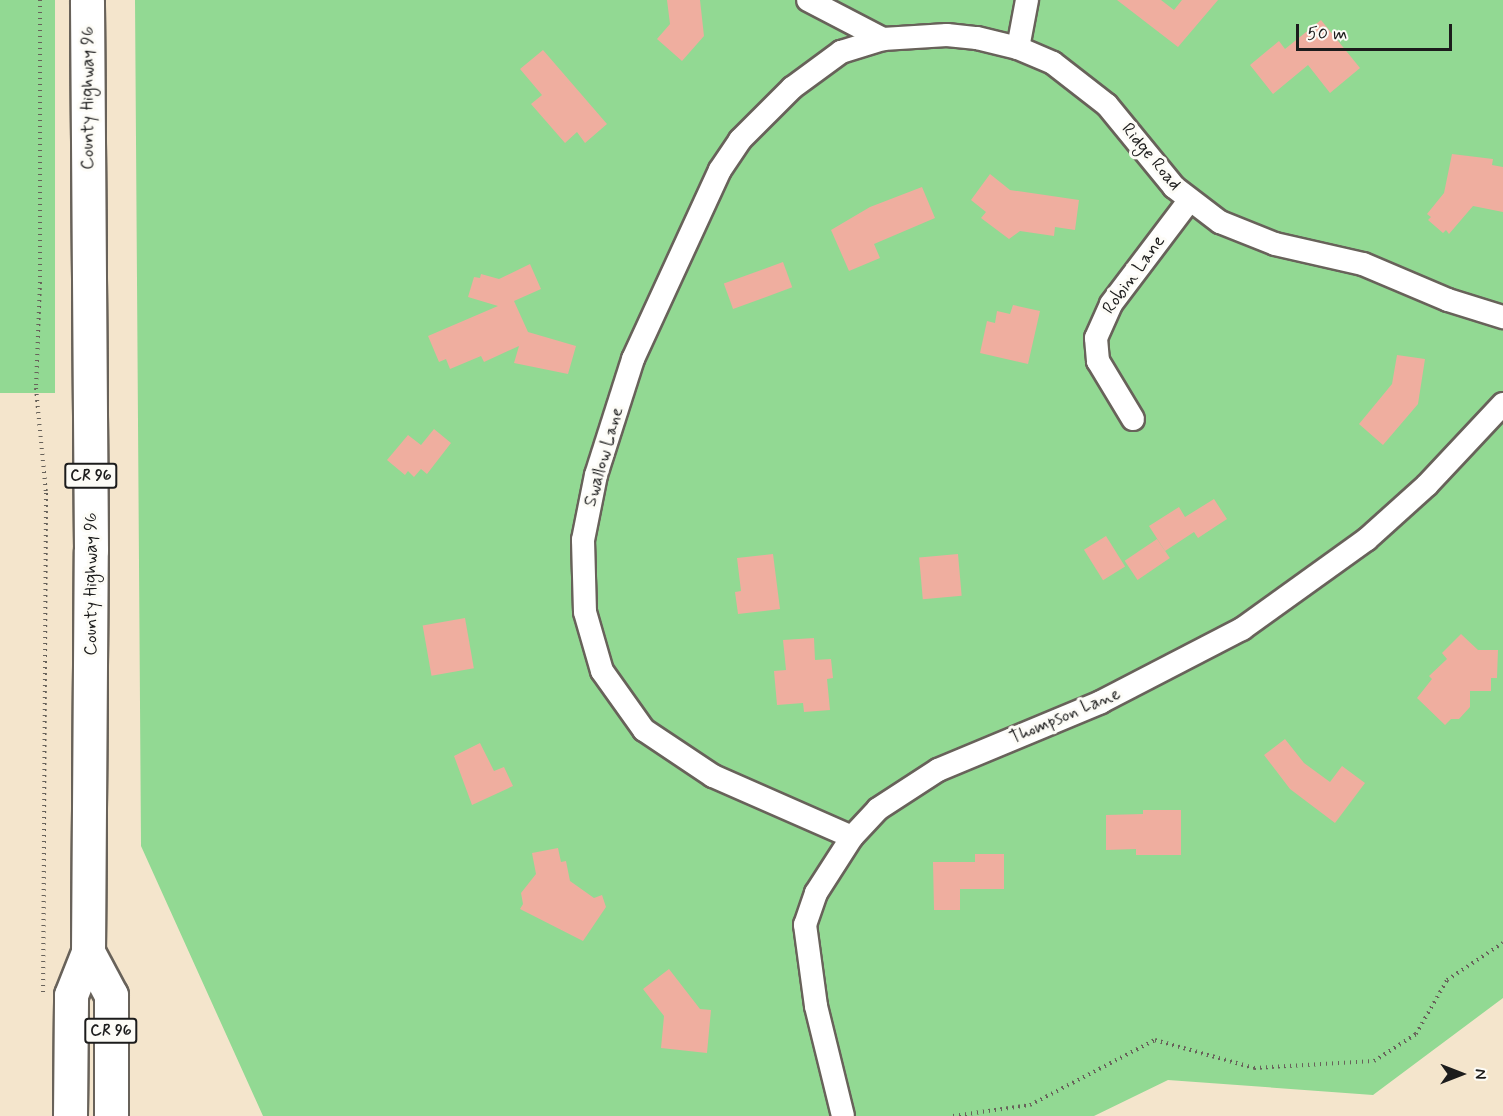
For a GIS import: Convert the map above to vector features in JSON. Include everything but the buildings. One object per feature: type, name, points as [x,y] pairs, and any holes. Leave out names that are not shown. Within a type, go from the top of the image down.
[{"type":"main road","name":"County Highway 96","points":[[70,1116],[71,995],[88,952],[91,538],[87,0]]},
{"type":"main road","name":"County Highway 96","points":[[88,952],[111,995],[111,1116]]},
{"type":"street","points":[[808,0],[884,39]]},
{"type":"street","points":[[1018,48],[1027,0]]},
{"type":"street","name":"Ridge Road","points":[[884,39],[947,35],[1018,48],[1053,63],[1090,89],[1189,201],[1220,222],[1252,236],[1363,264],[1448,300],[1503,316]]},
{"type":"street","name":"Swallow Lane","points":[[852,837],[713,776],[644,730],[602,671],[585,612],[583,540],[596,475],[633,359],[720,170],[740,140],[792,88],[841,52],[884,39]]},
{"type":"street","name":"Robin Lane","points":[[1132,419],[1098,361],[1096,338],[1112,304],[1189,201]]},
{"type":"street","name":"Thompson Lane","points":[[843,1116],[816,1006],[805,925],[816,893],[852,837],[878,809],[938,770],[1101,702],[1242,628],[1366,540],[1427,485],[1503,405]]},
{"type":"path","points":[[40,0],[40,282],[36,388],[46,494],[43,998]]},
{"type":"path","points":[[953,1116],[1030,1104],[1155,1040],[1254,1068],[1374,1061],[1416,1034],[1447,980],[1503,943]]},
{"type":"green space","points":[[0,0],[55,0],[55,393],[0,393]]},
{"type":"green space","points":[[135,0],[1503,0],[1503,998],[1373,1095],[1168,1080],[1094,1116],[263,1116],[141,846]]}]
